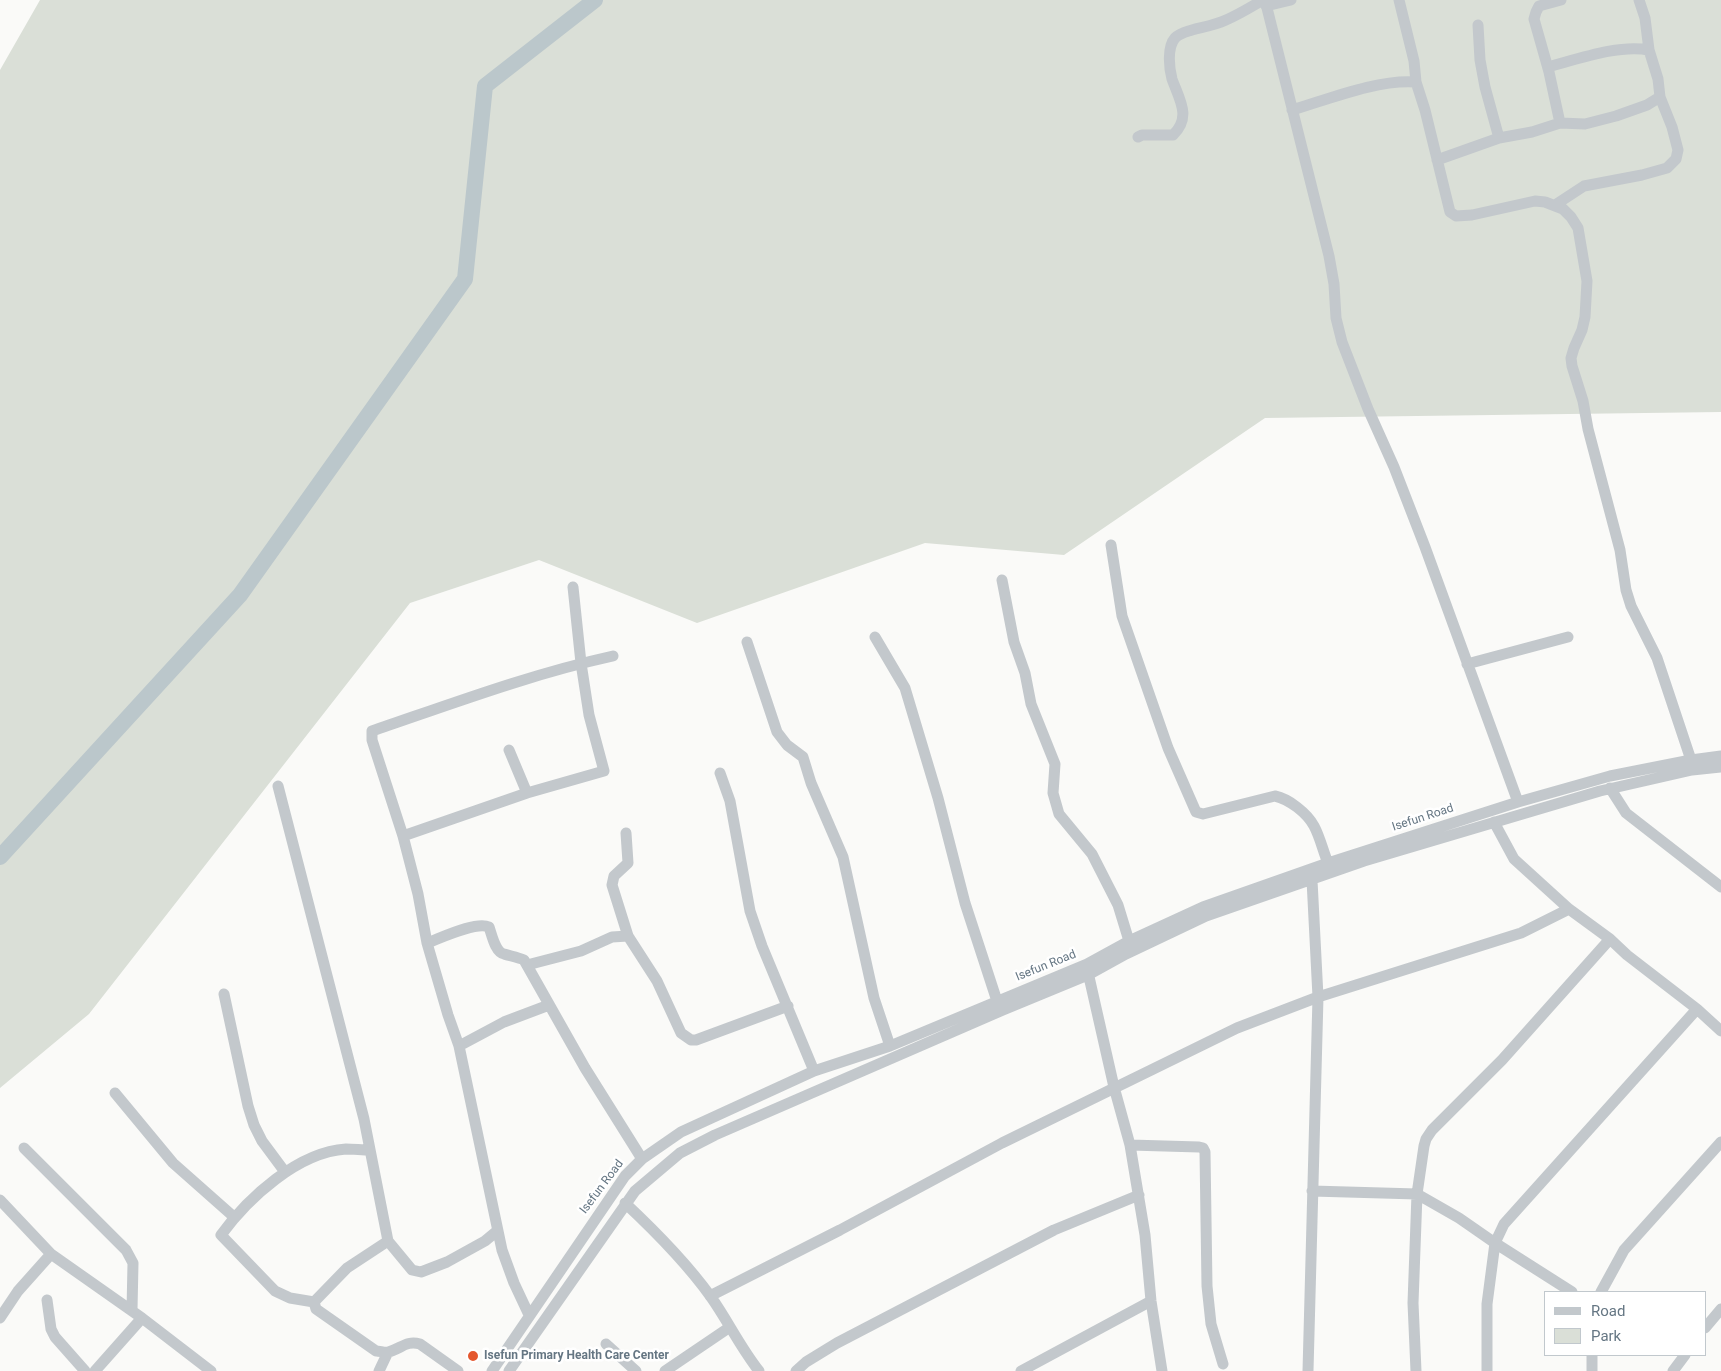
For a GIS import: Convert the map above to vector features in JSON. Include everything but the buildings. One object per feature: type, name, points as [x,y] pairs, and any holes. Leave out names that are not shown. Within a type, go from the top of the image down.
[{"type":"street","points":[[1138,137],[1142,135],[1172,135],[1180,128],[1183,110],[1182,101],[1172,78],[1170,59],[1171,46],[1175,38],[1181,34],[1225,21],[1265,2],[1291,0]]},
{"type":"street","points":[[1399,0],[1414,61],[1416,82],[1425,110],[1450,212],[1456,216],[1472,215],[1535,201],[1545,202],[1555,204],[1567,213],[1578,228],[1587,281],[1585,317],[1571,358],[1572,366],[1583,401],[1588,429],[1620,550],[1626,590],[1631,606],[1657,658],[1691,760]]},
{"type":"street","points":[[1560,123],[1548,68],[1535,26],[1536,12],[1539,6],[1561,0]]},
{"type":"street","points":[[1555,204],[1584,186],[1642,175],[1667,168],[1676,159],[1678,150],[1672,127],[1660,97],[1658,79],[1649,50],[1645,18],[1639,0]]},
{"type":"street","points":[[1265,2],[1329,256],[1334,284],[1336,318],[1342,342],[1408,503],[1518,802]]},
{"type":"street","points":[[1478,25],[1480,60],[1485,87],[1499,138]]},
{"type":"street","points":[[1548,68],[1637,47],[1649,50]]},
{"type":"street","points":[[1292,110],[1380,84],[1400,81],[1416,82]]},
{"type":"street","points":[[1437,160],[1499,138],[1532,132],[1560,123],[1585,124],[1616,116],[1647,105],[1660,97]]},
{"type":"street","points":[[1111,545],[1122,616],[1168,748],[1196,812],[1202,814],[1275,796],[1284,798],[1296,806],[1313,825],[1328,863]]},
{"type":"street","points":[[1002,580],[1014,642],[1025,674],[1031,704],[1055,764],[1053,792],[1058,814],[1092,854],[1118,905],[1129,941]]},
{"type":"street","points":[[403,836],[527,793],[604,771],[589,715],[581,663],[574,587]]},
{"type":"street","points":[[875,637],[905,688],[938,798],[965,903],[997,1001]]},
{"type":"street","points":[[1467,664],[1568,637]]},
{"type":"street","points":[[747,642],[777,732],[787,745],[803,757],[811,783],[843,857],[874,998],[890,1046]]},
{"type":"street","points":[[529,1315],[514,1283],[502,1250],[460,1046],[448,1015],[427,943],[418,894],[403,836],[372,740],[372,731],[464,699],[581,663],[613,656]]},
{"type":"street","points":[[509,750],[527,793]]},
{"type":"street","name":"Isefun Road","points":[[509,1371],[635,1191],[680,1153],[715,1135],[1003,1010],[1088,969],[1129,941],[1203,907],[1328,863],[1518,802],[1610,776],[1721,756]]},
{"type":"street","name":"Isefun Road","points":[[492,1371],[624,1176],[642,1159],[681,1132],[814,1071],[890,1046],[997,1001],[1126,954],[1206,916],[1364,861],[1610,788],[1692,770],[1721,767]]},
{"type":"street","points":[[720,773],[730,802],[750,911],[762,946],[814,1071]]},
{"type":"street","points":[[278,786],[346,1045],[388,1241],[412,1270],[420,1272],[447,1262],[485,1241],[497,1231]]},
{"type":"street","points":[[1610,788],[1626,813],[1721,887]]},
{"type":"street","points":[[1494,822],[1514,859],[1568,909],[1610,939],[1721,1031]]},
{"type":"street","points":[[626,833],[628,863],[614,876],[612,885],[628,936],[657,982],[681,1033],[691,1040],[696,1040],[788,1006]]},
{"type":"street","points":[[1308,1371],[1318,997],[1312,880]]},
{"type":"street","points":[[710,1296],[840,1230],[1002,1143],[1237,1028],[1318,997],[1520,933],[1568,909]]},
{"type":"street","points":[[427,943],[484,925],[489,927],[498,951],[524,960],[585,1068],[642,1159]]},
{"type":"street","points":[[527,965],[581,951],[612,936],[628,936]]},
{"type":"street","points":[[1416,1371],[1413,1303],[1417,1194],[1426,1139],[1432,1130],[1502,1060],[1610,939]]},
{"type":"street","points":[[1088,969],[1114,1087],[1130,1145],[1145,1235],[1151,1301],[1162,1371]]},
{"type":"street","points":[[224,994],[254,1125],[262,1141],[286,1172]]},
{"type":"street","points":[[460,1046],[504,1022],[549,1005]]},
{"type":"street","points":[[1486,1371],[1486,1304],[1495,1243],[1504,1224],[1697,1010]]},
{"type":"street","points":[[115,1093],[173,1163],[234,1217]]},
{"type":"street","points":[[1602,1291],[1624,1250],[1721,1142]]},
{"type":"street","points":[[1130,1145],[1198,1147],[1203,1148],[1205,1152],[1207,1286],[1211,1324],[1223,1364]]},
{"type":"street","points":[[24,1148],[126,1250],[133,1263],[132,1310]]},
{"type":"street","points":[[314,1302],[290,1298],[275,1291],[221,1236],[234,1217],[257,1194],[286,1172],[323,1154],[345,1149],[370,1150]]},
{"type":"street","points":[[1312,1191],[1417,1194],[1459,1218],[1570,1291]]},
{"type":"street","points":[[796,1371],[806,1362],[836,1343],[1054,1230],[1139,1195]]},
{"type":"street","points":[[0,1200],[51,1254],[132,1310],[211,1371]]},
{"type":"street","points":[[625,1203],[665,1241],[710,1296],[737,1341],[759,1371]]},
{"type":"street","points":[[314,1302],[347,1268],[388,1241]]},
{"type":"street","points":[[485,1241],[502,1250]]},
{"type":"street","points":[[0,1318],[18,1291],[51,1254]]},
{"type":"street","points":[[48,1300],[51,1329],[55,1337],[85,1371]]},
{"type":"street","points":[[1021,1371],[1151,1301]]},
{"type":"street","points":[[314,1302],[316,1308],[376,1351],[388,1352],[413,1342],[420,1344],[458,1371]]},
{"type":"street","points":[[1706,1327],[1721,1309]]},
{"type":"street","points":[[95,1371],[142,1318]]},
{"type":"street","points":[[665,1371],[730,1327]]},
{"type":"street","points":[[606,1344],[636,1371]]},
{"type":"street","points":[[379,1371],[388,1352]]},
{"type":"street","points":[[1592,1356],[1592,1371]]},
{"type":"street","points":[[1673,1371],[1684,1356]]},
{"type":"green space","points":[[40,0],[1721,0],[1721,412],[1265,418],[1064,555],[925,543],[697,623],[539,560],[410,603],[89,1014],[0,1088],[0,70]]},
{"type":"waterway","points":[[0,857],[240,595],[465,279],[485,86],[595,0]]},
{"type":"place","name":"Isefun Primary Health Care Center","points":[[473,1356]]}]
